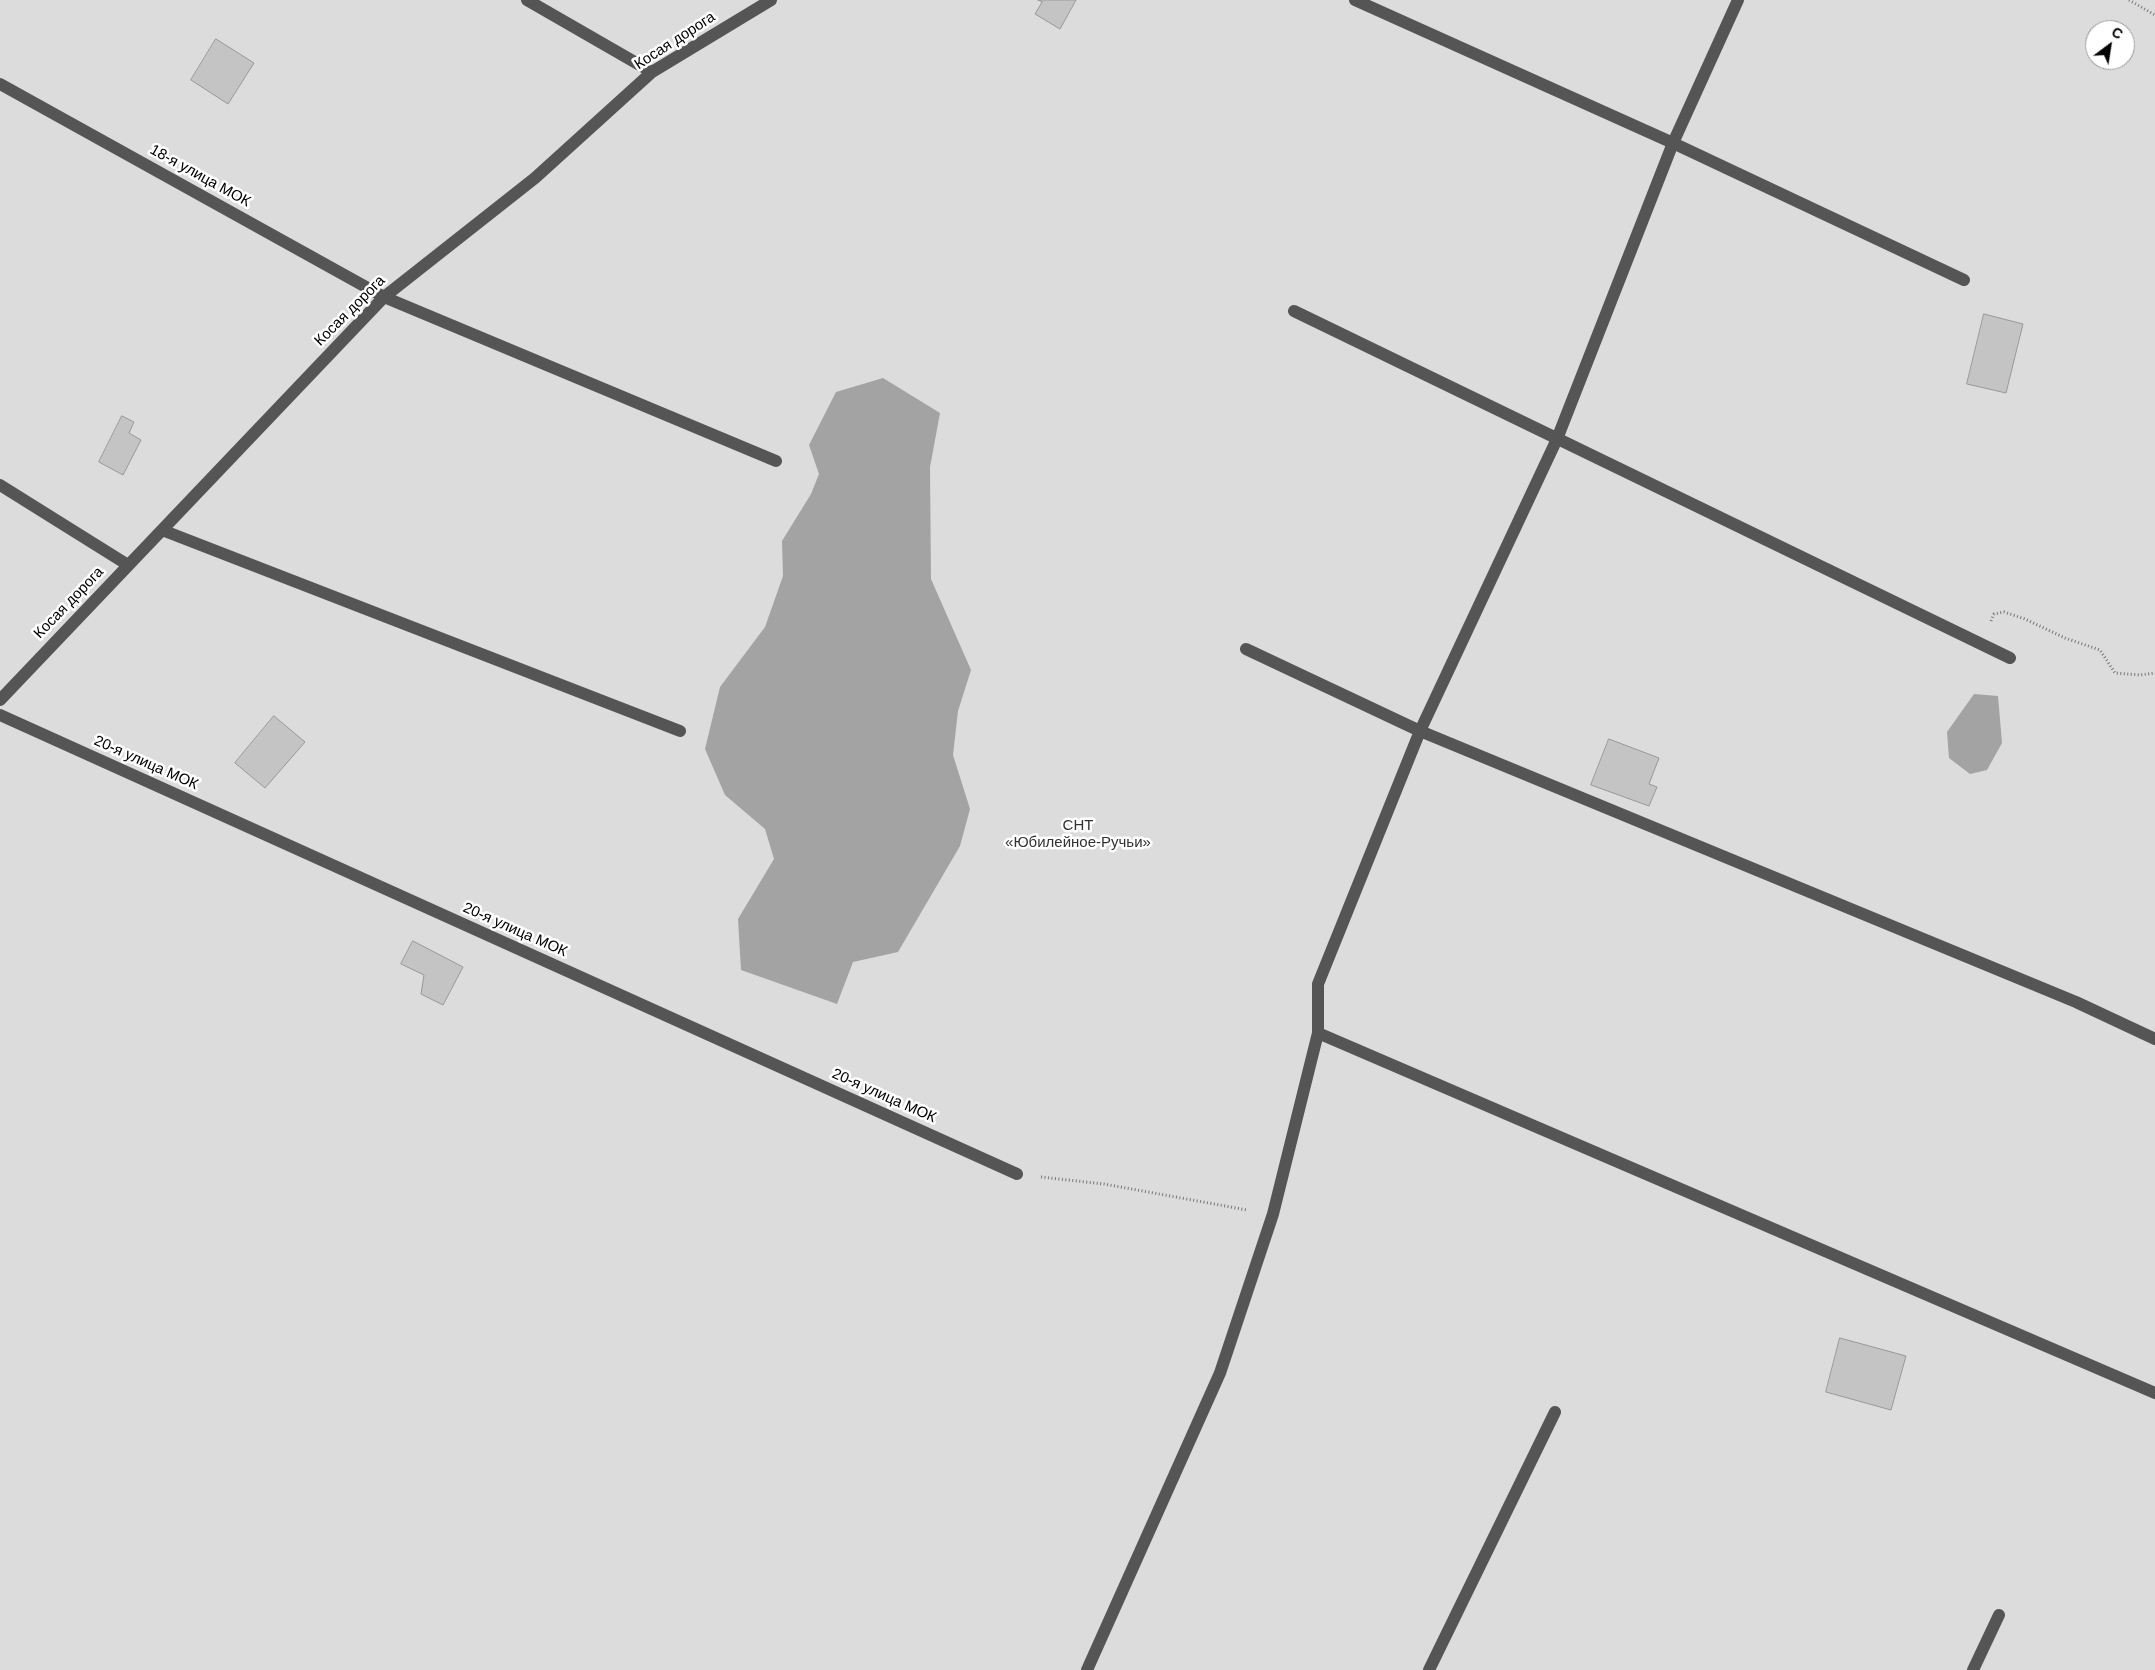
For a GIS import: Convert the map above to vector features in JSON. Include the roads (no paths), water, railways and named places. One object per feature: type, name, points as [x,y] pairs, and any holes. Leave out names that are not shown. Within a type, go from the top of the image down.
[{"type":"street","points":[[527,0],[652,72]]},
{"type":"street","name":"Косая дорога","points":[[0,700],[384,297],[535,178],[652,72],[771,0]]},
{"type":"street","points":[[1355,0],[1673,143],[1964,280]]},
{"type":"street","points":[[1087,1670],[1220,1373],[1273,1214],[1318,1033],[1318,984],[1420,731],[1557,439],[1673,143],[1738,0]]},
{"type":"street","name":"18-я улица МОК","points":[[0,84],[384,297],[776,461]]},
{"type":"street","points":[[1294,311],[2010,658]]},
{"type":"street","points":[[0,485],[128,565]]},
{"type":"street","points":[[162,530],[680,731]]},
{"type":"street","points":[[1246,649],[1420,731],[2076,1002],[2155,1039]]},
{"type":"street","name":"20-я улица МОК","points":[[0,715],[1017,1174]]},
{"type":"street","points":[[1318,1033],[2155,1393]]},
{"type":"street","points":[[1430,1670],[1555,1412]]},
{"type":"street","points":[[1973,1670],[1999,1615]]},
{"type":"park label","name":"СНТ «Юбилейное-Ручьи»","points":[[1078,834]]}]
